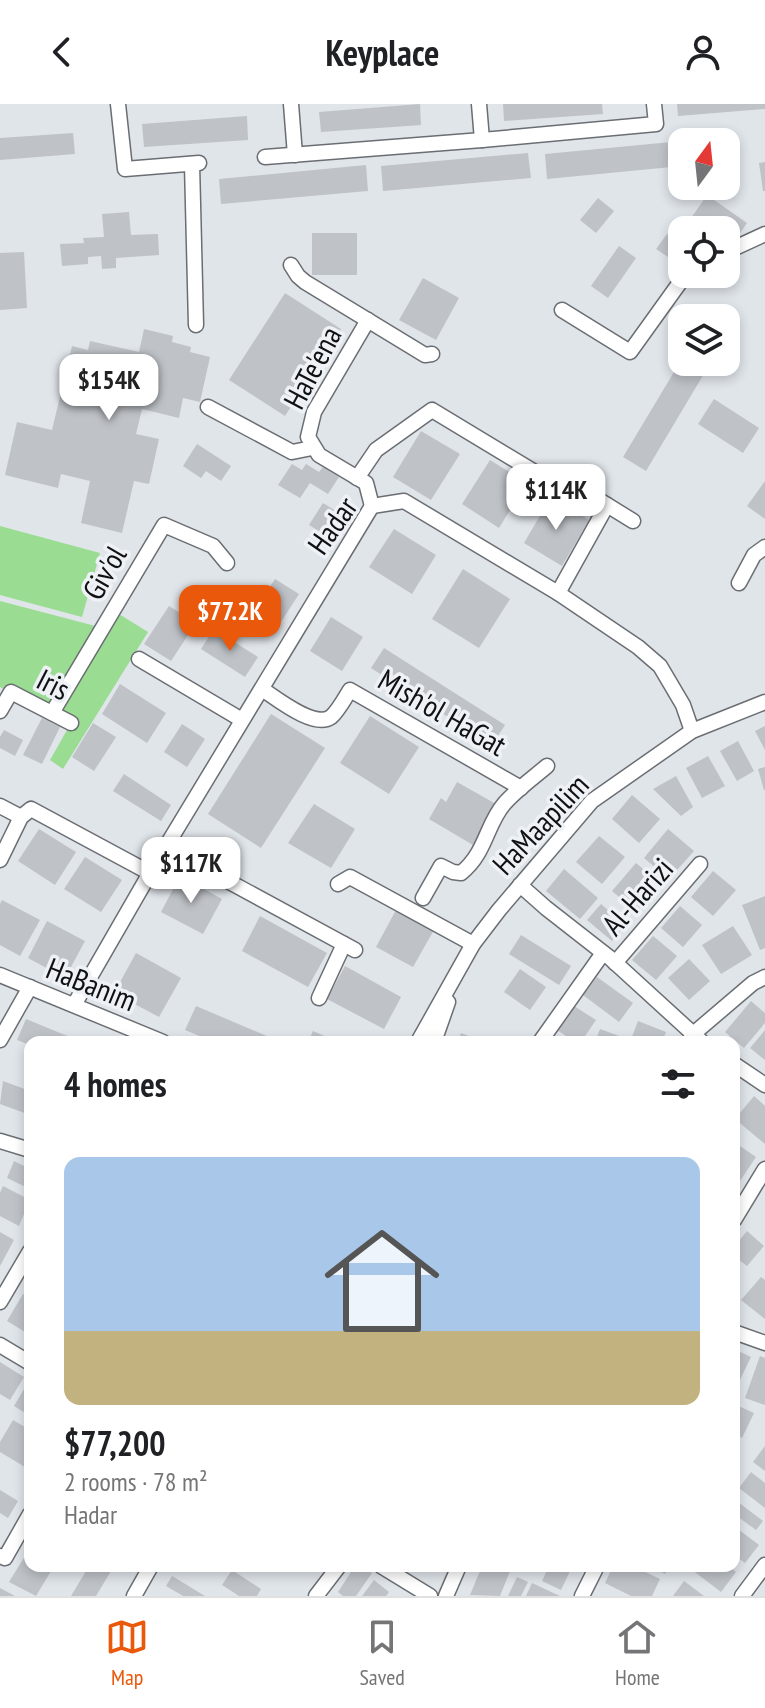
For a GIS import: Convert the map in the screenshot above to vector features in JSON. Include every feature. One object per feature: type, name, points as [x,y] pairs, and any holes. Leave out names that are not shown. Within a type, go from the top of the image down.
[{"type":"street","points":[[118,104],[125,169],[196,163],[196,325]]},
{"type":"street","points":[[291,104],[301,154]]},
{"type":"street","points":[[479,104],[485,140]]},
{"type":"street","points":[[265,157],[656,124],[654,104]]},
{"type":"street","points":[[740,246],[765,234]]},
{"type":"street","points":[[291,265],[305,282],[425,355],[432,354]]},
{"type":"street","points":[[562,310],[630,352],[676,288]]},
{"type":"street","name":"HaTe'ena","points":[[357,478],[319,455],[308,437],[314,412],[368,320]]},
{"type":"street","points":[[208,407],[292,452],[312,448]]},
{"type":"street","points":[[372,506],[366,483],[357,478],[376,450],[432,410],[548,480],[565,479],[633,521]]},
{"type":"street","name":"Hadar","points":[[74,1005],[165,847],[372,506],[404,501],[558,593],[638,647],[660,666],[683,705],[692,731]]},
{"type":"street","points":[[558,593],[607,505]]},
{"type":"street","name":"Giv'ol","points":[[52,713],[164,525],[213,546],[227,563]]},
{"type":"street","points":[[739,583],[754,555],[765,547]]},
{"type":"street","points":[[139,659],[242,720]]},
{"type":"street","name":"Mish'ol HaGat","points":[[262,689],[309,718],[320,721],[331,717],[350,690],[521,788]]},
{"type":"street","name":"Iris","points":[[0,711],[11,692],[71,723]]},
{"type":"street","name":"HaMaapilim","points":[[421,1036],[473,944],[592,801],[692,731],[765,702]]},
{"type":"street","points":[[423,898],[441,866],[461,873],[467,868],[488,838],[502,805],[547,766]]},
{"type":"street","points":[[0,806],[26,813],[150,873]]},
{"type":"street","points":[[0,860],[26,813]]},
{"type":"street","points":[[165,847],[349,947],[319,998]]},
{"type":"street","name":"Al-Harizi","points":[[615,963],[700,864]]},
{"type":"street","points":[[338,884],[350,877],[473,944]]},
{"type":"street","points":[[520,885],[615,963],[690,1036]]},
{"type":"street","name":"Al-Harizi","points":[[544,1036],[603,953]]},
{"type":"street","name":"HaMaapilim","points":[[436,1036],[462,964]]},
{"type":"street","name":"HaBanim","points":[[0,975],[149,1036]]},
{"type":"street","points":[[698,1036],[753,983],[765,977]]},
{"type":"street","points":[[0,1040],[30,987]]},
{"type":"street","points":[[740,1068],[765,1085]]},
{"type":"street","points":[[0,1141],[24,1148]]},
{"type":"street","points":[[740,1210],[765,1169]]},
{"type":"street","points":[[0,1302],[24,1261]]},
{"type":"street","points":[[740,1334],[765,1343]]},
{"type":"street","points":[[0,1345],[24,1359]]},
{"type":"street","points":[[3,1557],[24,1524]]},
{"type":"street","points":[[742,1596],[765,1565]]},
{"type":"street","points":[[134,1596],[148,1572]]},
{"type":"street","points":[[316,1596],[334,1572]]},
{"type":"street","points":[[391,1572],[430,1596]]},
{"type":"street","points":[[446,1596],[456,1572]]},
{"type":"street","points":[[582,1596],[594,1572]]},
{"type":"green space","points":[[0,526],[100,553],[82,617],[0,595]]},
{"type":"green space","points":[[0,601],[103,628],[114,611],[148,632],[63,769],[50,760],[71,723],[0,687]]},
{"type":"building","points":[[420,104],[421,125],[321,132],[319,112]]},
{"type":"building","points":[[503,104],[602,104],[603,114],[504,121]]},
{"type":"building","points":[[677,104],[765,104],[765,109],[678,116]]},
{"type":"building","points":[[247,116],[248,140],[144,147],[142,124]]},
{"type":"building","points":[[73,133],[75,154],[0,160],[0,138]]},
{"type":"building","points":[[668,142],[668,167],[547,179],[545,154]]},
{"type":"building","points":[[528,153],[531,178],[383,191],[381,166]]},
{"type":"building","points":[[765,162],[765,191],[763,191],[759,163]]},
{"type":"building","points":[[366,165],[368,191],[221,204],[219,179]]},
{"type":"building","points":[[598,198],[614,211],[596,233],[580,220]]},
{"type":"building","points":[[704,200],[714,200],[737,216],[692,216]]},
{"type":"building","points":[[129,212],[131,235],[158,234],[159,255],[116,258],[116,268],[102,269],[101,256],[88,257],[88,264],[62,266],[60,244],[84,243],[83,238],[104,237],[102,214]]},
{"type":"building","points":[[740,218],[747,223],[740,233]]},
{"type":"building","points":[[312,233],[357,233],[357,275],[312,275]]},
{"type":"building","points":[[667,234],[668,235],[668,257],[656,249]]},
{"type":"building","points":[[619,246],[636,258],[608,298],[591,286]]},
{"type":"building","points":[[24,252],[27,308],[0,310],[0,253]]},
{"type":"building","points":[[423,278],[459,298],[436,340],[399,320]]},
{"type":"building","points":[[285,293],[341,329],[285,416],[229,380]]},
{"type":"building","points":[[144,329],[173,336],[172,342],[191,347],[190,352],[210,357],[200,402],[183,398],[179,418],[142,409],[136,434],[159,439],[149,484],[134,481],[122,533],[81,523],[90,481],[61,474],[58,488],[5,475],[17,422],[52,430],[72,346],[88,350],[90,341],[139,352]]},
{"type":"building","points":[[672,376],[703,376],[646,471],[623,457]]},
{"type":"building","points":[[714,399],[759,428],[743,453],[698,424]]},
{"type":"building","points":[[421,431],[460,454],[431,500],[393,477]]},
{"type":"building","points":[[197,444],[231,466],[221,481],[206,471],[201,478],[183,466]]},
{"type":"building","points":[[490,460],[527,483],[499,528],[462,504]]},
{"type":"building","points":[[292,464],[302,470],[306,464],[319,472],[323,467],[339,477],[328,494],[310,483],[300,498],[278,485]]},
{"type":"building","points":[[765,481],[765,519],[747,506]]},
{"type":"building","points":[[551,497],[589,520],[562,566],[524,543]]},
{"type":"building","points":[[323,503],[344,516],[330,538],[309,525]]},
{"type":"building","points":[[394,529],[436,555],[412,594],[369,567]]},
{"type":"building","points":[[463,569],[510,599],[479,648],[432,619]]},
{"type":"building","points":[[275,579],[299,594],[277,628],[253,613]]},
{"type":"building","points":[[169,606],[196,623],[171,661],[144,644]]},
{"type":"building","points":[[331,617],[363,637],[342,671],[310,651]]},
{"type":"building","points":[[214,629],[258,657],[245,677],[201,649]]},
{"type":"building","points":[[384,648],[505,725],[492,745],[371,668]]},
{"type":"building","points":[[120,684],[166,713],[147,743],[102,714]]},
{"type":"building","points":[[271,714],[325,748],[261,848],[208,814]]},
{"type":"building","points":[[370,716],[419,747],[389,794],[340,763]]},
{"type":"building","points":[[42,718],[60,727],[42,764],[23,755]]},
{"type":"building","points":[[93,723],[116,737],[94,771],[72,757]]},
{"type":"building","points":[[182,724],[205,739],[187,767],[164,752]]},
{"type":"building","points":[[765,726],[765,750],[755,731]]},
{"type":"building","points":[[4,730],[23,740],[15,756],[0,748]]},
{"type":"building","points":[[738,741],[754,771],[737,781],[720,751]]},
{"type":"building","points":[[708,756],[725,786],[702,798],[686,768]]},
{"type":"building","points":[[765,767],[765,790],[764,790],[758,769]]},
{"type":"building","points":[[124,774],[171,805],[161,821],[113,791]]},
{"type":"building","points":[[676,776],[693,807],[681,816],[653,789]]},
{"type":"building","points":[[457,782],[496,804],[478,848],[429,819],[441,798],[446,802]]},
{"type":"building","points":[[632,795],[660,819],[639,843],[612,819]]},
{"type":"building","points":[[314,804],[355,829],[331,868],[288,843]]},
{"type":"building","points":[[39,829],[76,852],[55,885],[18,861]]},
{"type":"building","points":[[668,829],[694,851],[669,879],[644,858]]},
{"type":"building","points":[[599,836],[625,857],[602,884],[576,862]]},
{"type":"building","points":[[85,857],[122,880],[101,912],[64,889]]},
{"type":"building","points":[[636,863],[661,884],[637,912],[612,891]]},
{"type":"building","points":[[564,869],[598,898],[580,919],[546,891]]},
{"type":"building","points":[[713,871],[736,890],[713,916],[691,897]]},
{"type":"building","points":[[180,876],[222,899],[203,934],[161,912]]},
{"type":"building","points":[[765,896],[765,948],[760,950],[742,905]]},
{"type":"building","points":[[2,900],[40,920],[20,956],[0,945]]},
{"type":"building","points":[[601,904],[625,925],[612,941],[587,920]]},
{"type":"building","points":[[680,906],[702,925],[683,947],[661,928]]},
{"type":"building","points":[[396,910],[434,930],[413,967],[376,947]]},
{"type":"building","points":[[260,916],[327,953],[308,987],[242,951]]},
{"type":"building","points":[[47,921],[85,941],[65,978],[28,958]]},
{"type":"building","points":[[733,926],[752,955],[721,974],[702,945]]},
{"type":"building","points":[[521,935],[571,966],[559,985],[509,954]]},
{"type":"building","points":[[653,936],[677,956],[656,980],[632,960]]},
{"type":"building","points":[[136,953],[181,978],[159,1017],[114,993]]},
{"type":"building","points":[[689,959],[710,981],[689,1000],[668,978]]},
{"type":"building","points":[[345,966],[401,997],[384,1029],[327,999]]},
{"type":"building","points":[[520,969],[546,987],[530,1010],[504,992]]},
{"type":"building","points":[[597,977],[633,1003],[619,1022],[583,995]]},
{"type":"building","points":[[751,1001],[765,1013],[765,1023],[744,1048],[740,1045],[740,1036],[730,1036],[725,1032]]},
{"type":"building","points":[[196,1006],[267,1036],[200,1036],[185,1030]]},
{"type":"building","points":[[574,1006],[596,1020],[585,1036],[566,1036],[557,1030]]},
{"type":"building","points":[[26,1019],[67,1036],[24,1036],[24,1043],[17,1040]]},
{"type":"building","points":[[638,1021],[666,1032],[664,1036],[632,1036]]},
{"type":"building","points":[[600,1029],[619,1036],[597,1036]]},
{"type":"building","points":[[765,1030],[765,1060],[750,1048]]},
{"type":"building","points":[[3,1081],[24,1089],[24,1113],[0,1104]]},
{"type":"building","points":[[754,1096],[765,1106],[765,1144],[740,1123],[740,1113]]},
{"type":"building","points":[[740,1146],[756,1157],[740,1181]]},
{"type":"building","points":[[14,1161],[24,1166],[24,1186],[7,1178]]},
{"type":"building","points":[[3,1186],[24,1197],[24,1214],[19,1226],[0,1216]]},
{"type":"building","points":[[747,1231],[764,1246],[747,1266],[740,1261],[740,1240]]},
{"type":"building","points":[[0,1232],[14,1240],[0,1266]]},
{"type":"building","points":[[761,1277],[765,1280],[765,1319],[741,1300]]},
{"type":"building","points":[[23,1294],[24,1331],[7,1321]]},
{"type":"building","points":[[740,1352],[751,1357],[740,1380]]},
{"type":"building","points":[[760,1356],[765,1358],[765,1405],[745,1398]]},
{"type":"building","points":[[0,1362],[24,1377],[10,1400],[0,1394]]},
{"type":"building","points":[[24,1389],[24,1412],[14,1406]]},
{"type":"building","points":[[740,1407],[754,1413],[740,1437]]},
{"type":"building","points":[[13,1420],[24,1426],[24,1466],[0,1452],[0,1442]]},
{"type":"building","points":[[765,1446],[765,1471],[753,1462]]},
{"type":"building","points":[[751,1472],[765,1483],[765,1508],[740,1489]]},
{"type":"building","points":[[0,1490],[18,1501],[8,1518],[0,1513]]},
{"type":"building","points":[[740,1504],[763,1521],[756,1530],[740,1518]]},
{"type":"building","points":[[740,1531],[759,1545],[745,1563],[740,1559]]},
{"type":"building","points":[[24,1558],[24,1572],[50,1572],[36,1596],[9,1582]]},
{"type":"building","points":[[85,1572],[110,1572],[96,1596],[71,1596]]},
{"type":"building","points":[[231,1572],[235,1572],[261,1589],[257,1596],[239,1596],[222,1585]]},
{"type":"building","points":[[351,1572],[372,1573],[356,1596],[343,1596],[338,1592]]},
{"type":"building","points":[[480,1572],[510,1572],[500,1596],[470,1595]]},
{"type":"building","points":[[546,1572],[570,1572],[561,1590],[542,1581]]},
{"type":"building","points":[[610,1572],[645,1572],[660,1579],[652,1596],[631,1596],[605,1583]]},
{"type":"building","points":[[695,1572],[736,1572],[721,1592]]},
{"type":"building","points":[[172,1576],[205,1596],[183,1596],[166,1586]]},
{"type":"building","points":[[517,1577],[528,1582],[521,1596],[508,1596]]},
{"type":"building","points":[[374,1580],[389,1592],[386,1596],[362,1596]]},
{"type":"building","points":[[684,1581],[704,1596],[673,1596]]},
{"type":"building","points":[[532,1583],[560,1596],[526,1596]]},
{"type":"building","points":[[0,1588],[15,1596],[0,1596]]}]
